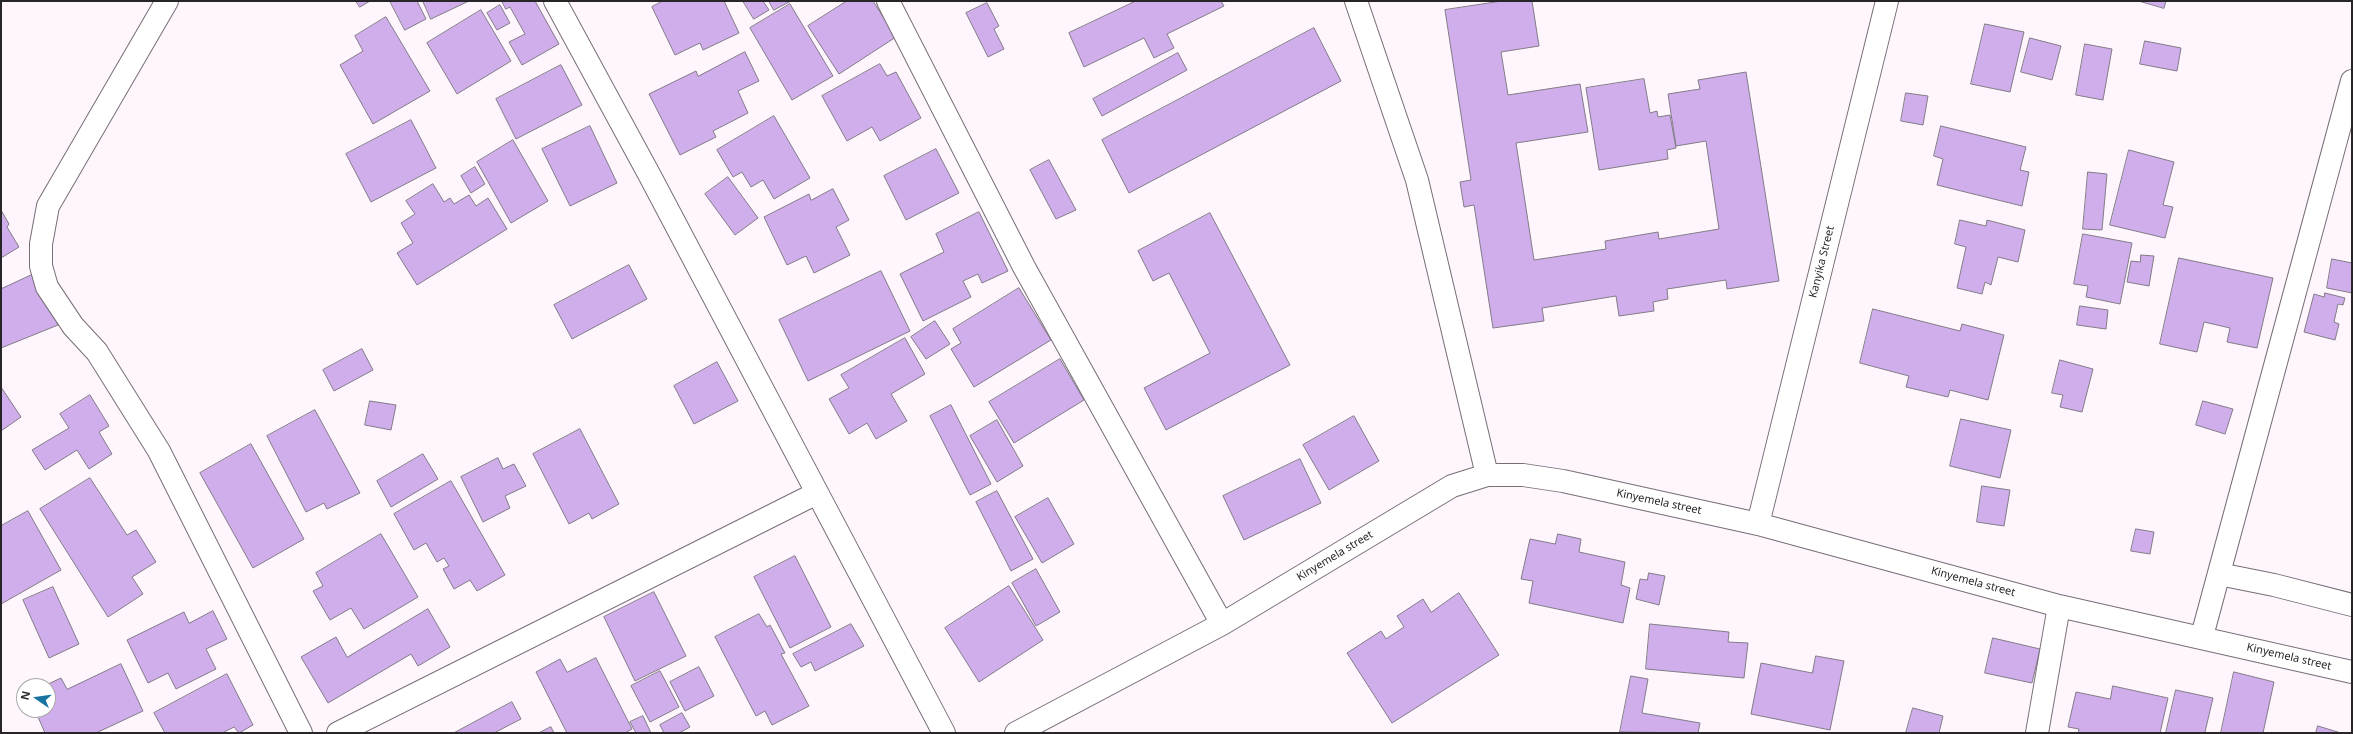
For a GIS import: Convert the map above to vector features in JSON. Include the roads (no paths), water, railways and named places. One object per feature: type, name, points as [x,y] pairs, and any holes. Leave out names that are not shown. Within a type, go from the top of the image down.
[{"type":"street","points":[[167,1],[48,206],[41,244],[42,266],[47,287],[58,306],[73,326],[97,352],[159,451],[301,733]]},
{"type":"street","points":[[555,1],[650,176],[944,733]]},
{"type":"street","points":[[888,1],[1024,267],[1222,624]]},
{"type":"street","points":[[1356,1],[1417,180],[1487,475]]},
{"type":"street","name":"Kanyika Street","points":[[1758,524],[1887,1]]},
{"type":"street","points":[[2202,636],[2352,81]]},
{"type":"street","name":"Kinyemela street","points":[[1016,733],[1222,624],[1452,486],[1487,475],[1523,475],[1563,481],[1758,524],[2059,606],[2202,636],[2352,672]]},
{"type":"street","points":[[338,733],[817,493]]},
{"type":"street","points":[[2219,574],[2274,585],[2352,605]]},
{"type":"street","points":[[2037,733],[2059,606]]}]
